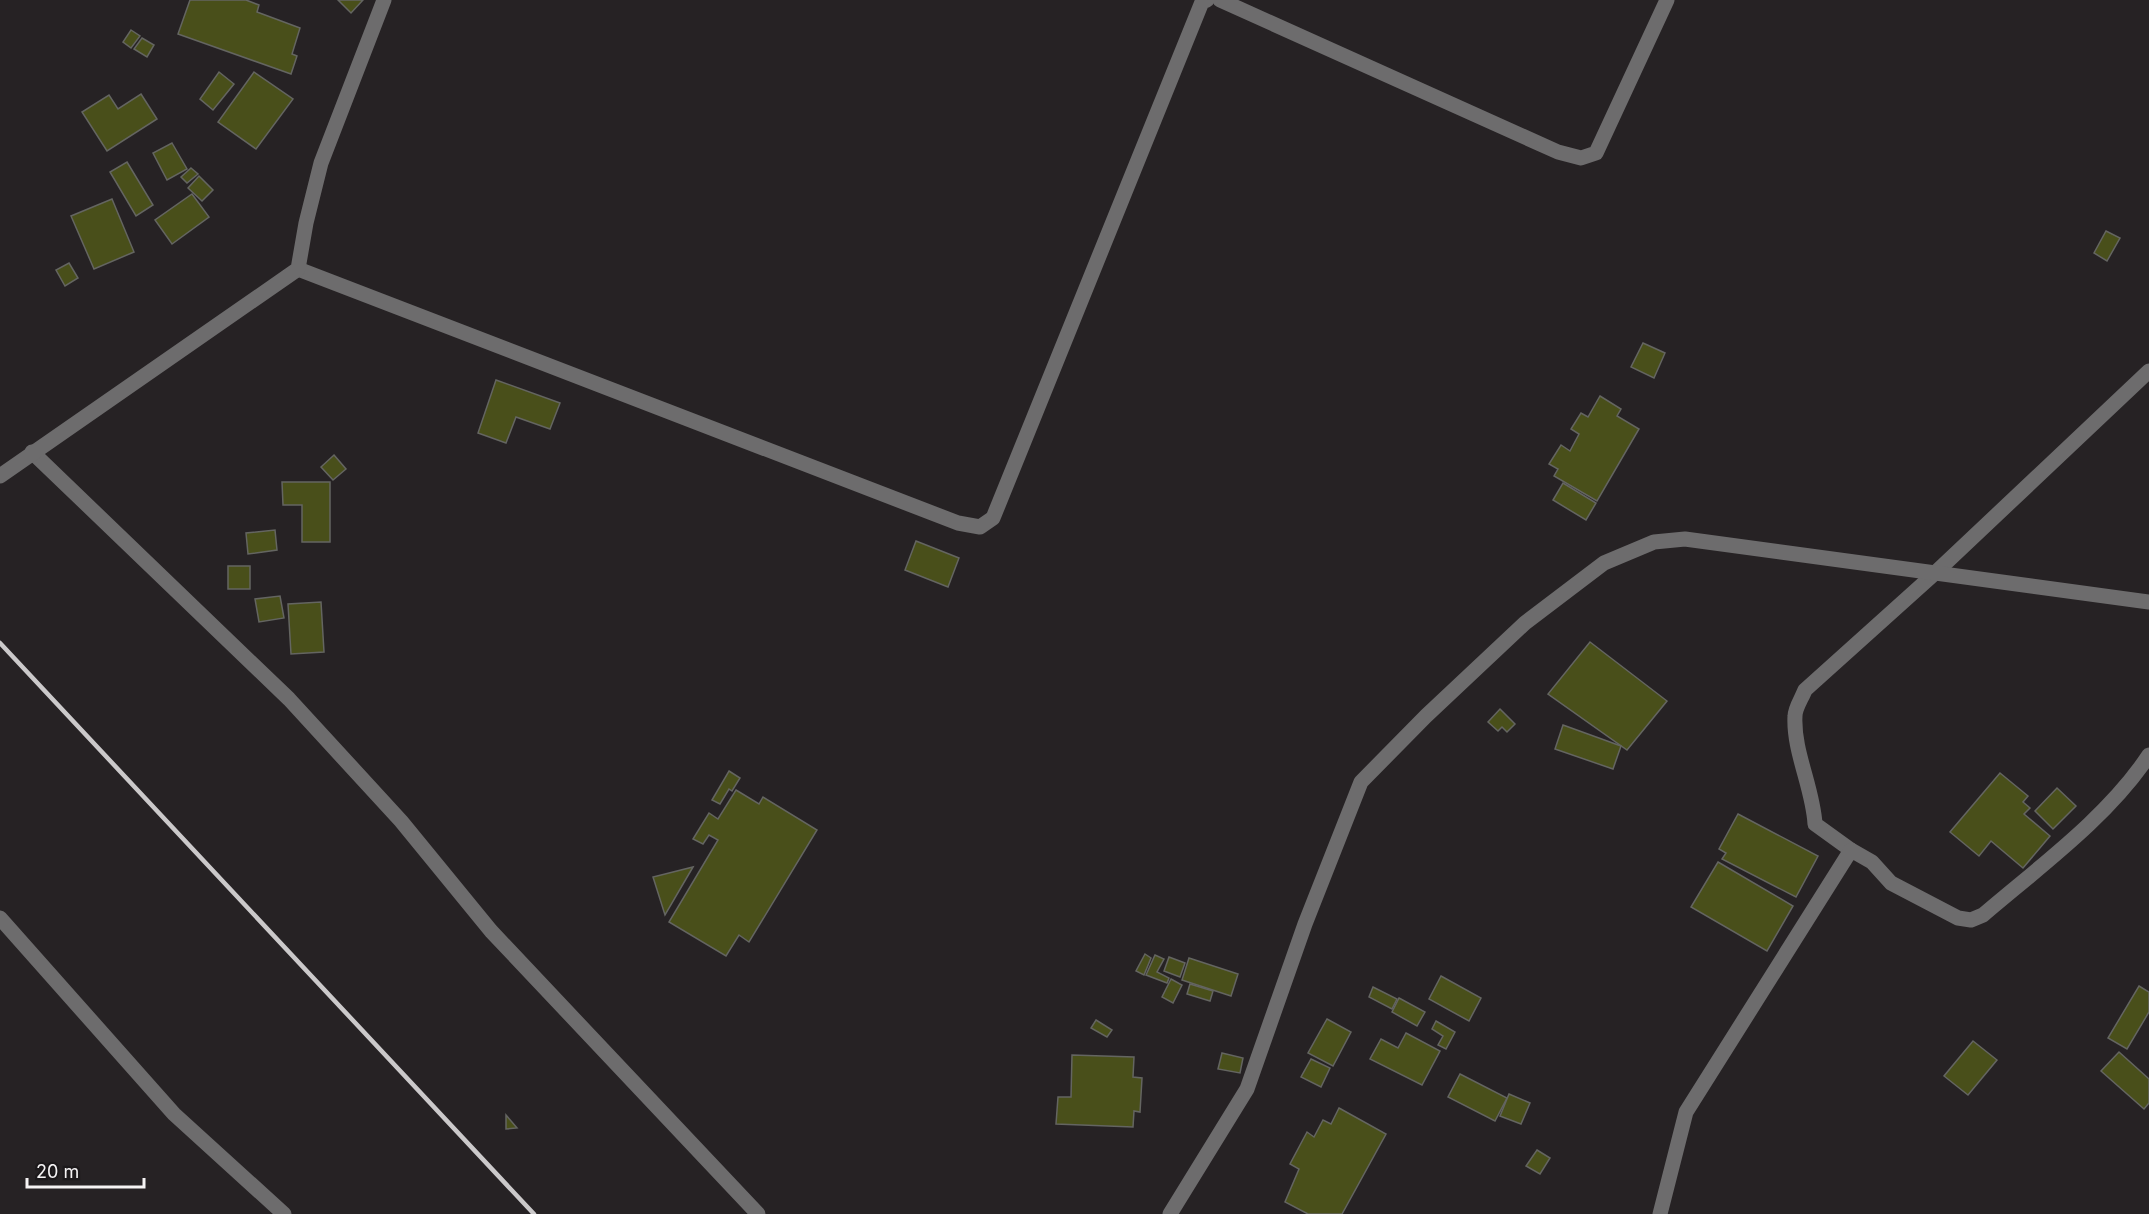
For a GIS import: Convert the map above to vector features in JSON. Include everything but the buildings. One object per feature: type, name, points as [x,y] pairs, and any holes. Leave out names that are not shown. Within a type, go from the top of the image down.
[{"type":"street","points":[[0,476],[298,269],[306,223],[321,163],[384,0]]},
{"type":"street","points":[[298,269],[958,523],[980,527],[993,518],[1202,2],[1207,0]]},
{"type":"street","points":[[1220,0],[1547,147],[1581,158],[1596,153],[1667,0]]},
{"type":"street","points":[[2149,370],[1934,574],[1805,690],[1794,714],[1797,737],[1814,807],[1815,824],[1872,862],[1891,883],[1958,918],[1971,920],[1983,915],[2059,851],[2134,778],[2149,756]]},
{"type":"street","points":[[32,452],[288,699],[401,821],[491,931],[758,1214]]},
{"type":"street","points":[[1170,1214],[1247,1089],[1305,924],[1361,782],[1426,716],[1525,623],[1604,563],[1654,542],[1685,539],[2149,602]]},
{"type":"street","points":[[1660,1214],[1686,1112],[1851,850]]},
{"type":"street","points":[[0,918],[174,1114],[284,1214]]},
{"type":"railway","points":[[0,643],[534,1214]]}]
